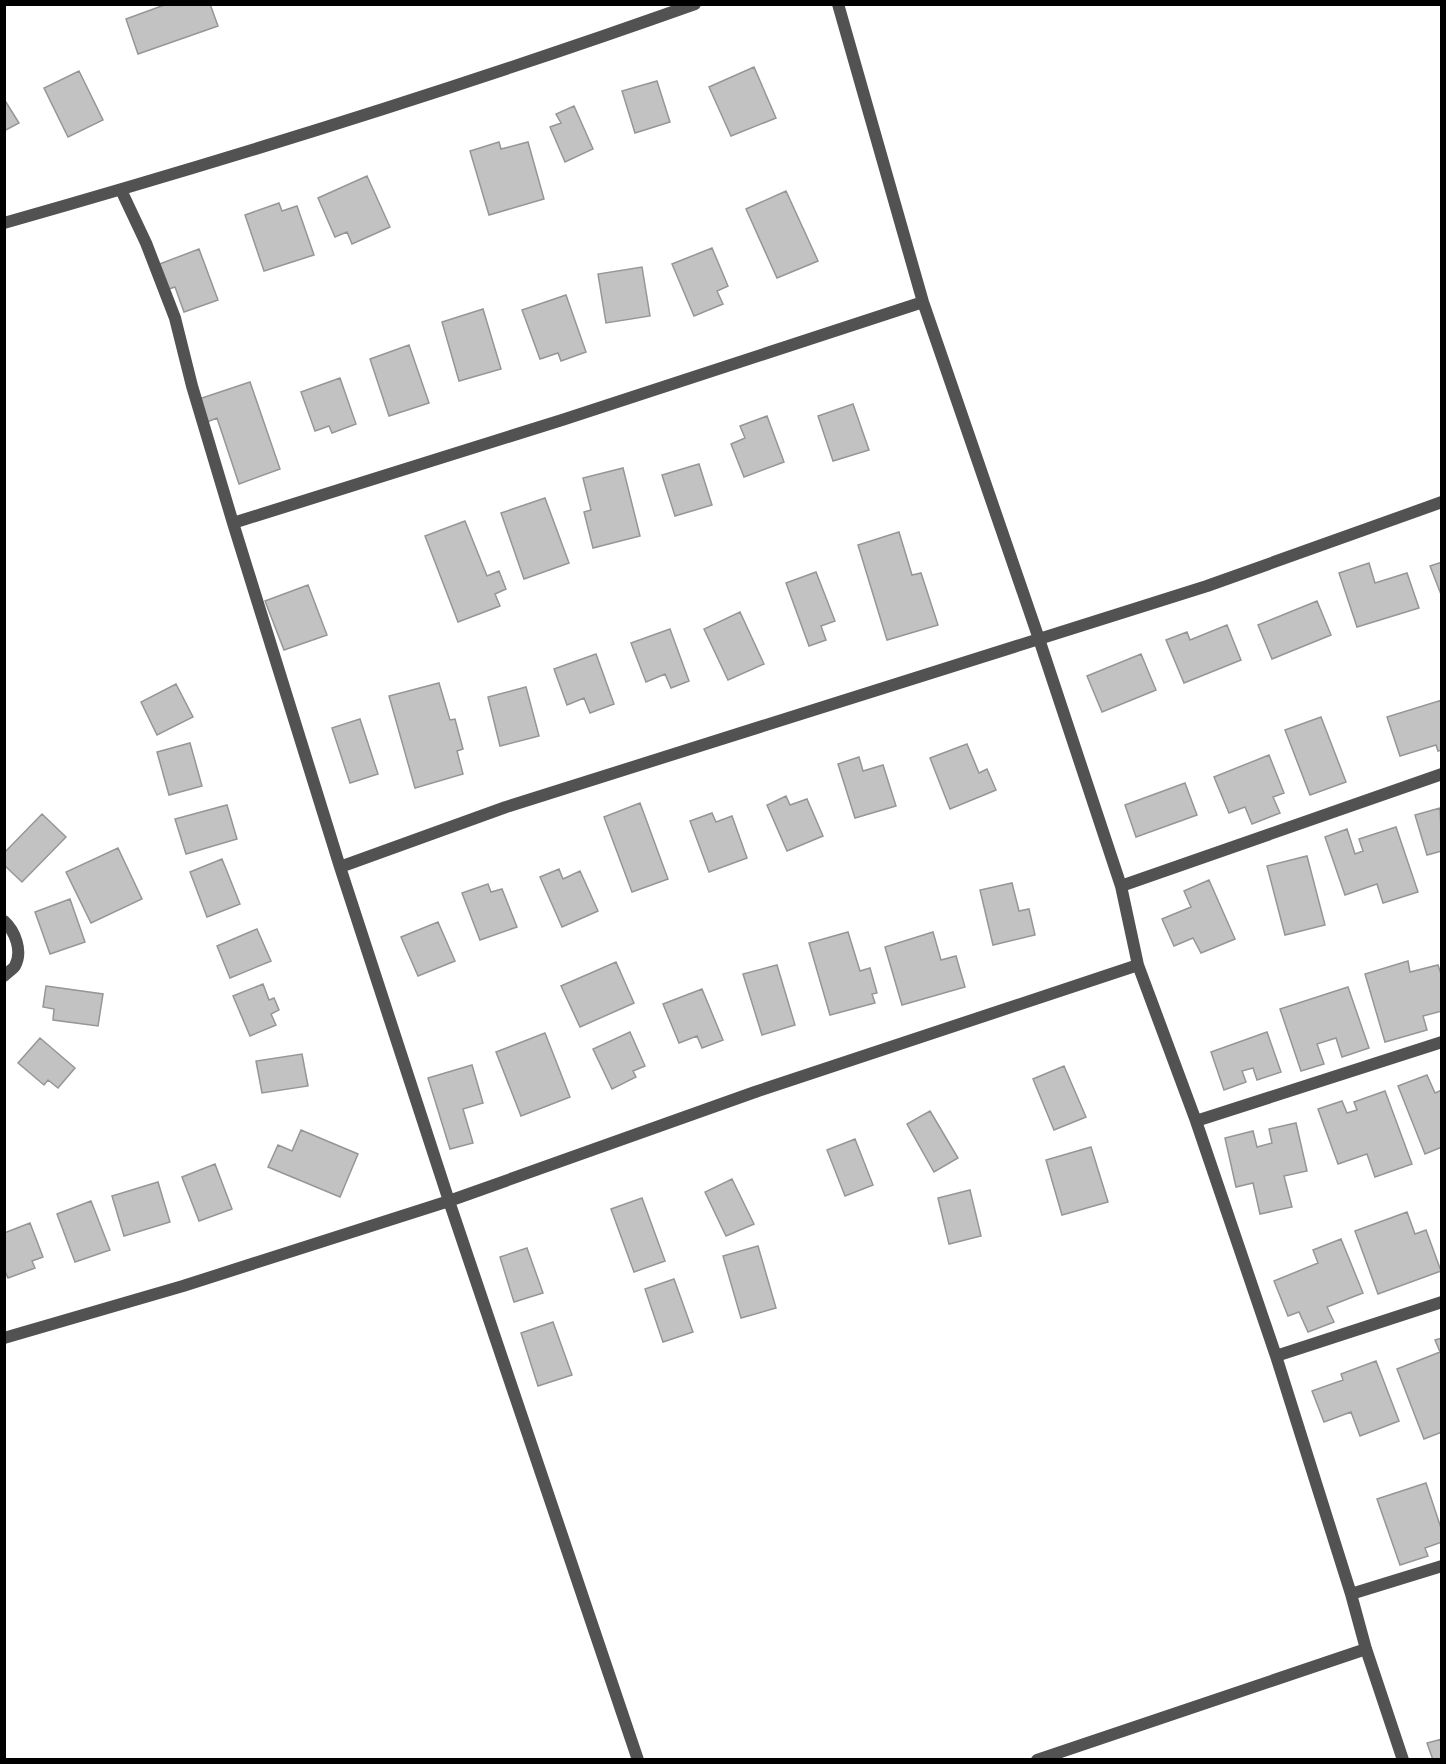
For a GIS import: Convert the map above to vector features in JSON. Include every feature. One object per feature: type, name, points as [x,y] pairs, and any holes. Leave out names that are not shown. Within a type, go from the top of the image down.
[{"type":"street","points":[[4,223],[121,190],[338,123],[584,43],[694,4]]},
{"type":"street","points":[[838,4],[923,302],[1121,886],[1138,965],[1196,1120],[1276,1356],[1403,1760]]},
{"type":"street","points":[[121,190],[146,243],[175,318],[192,386],[233,523],[340,867],[449,1201],[638,1760]]},
{"type":"street","points":[[233,523],[573,417],[923,302]]},
{"type":"street","points":[[340,867],[506,807],[1207,585],[1442,502]]},
{"type":"street","points":[[1121,886],[1442,774]]},
{"type":"street","points":[[4,921],[13,929],[18,949],[15,966],[4,976]]},
{"type":"street","points":[[4,1338],[183,1286],[449,1201],[755,1092],[1138,965]]},
{"type":"street","points":[[1196,1120],[1442,1042]]},
{"type":"street","points":[[1276,1356],[1442,1302]]},
{"type":"street","points":[[1351,1594],[1442,1566]]},
{"type":"street","points":[[1036,1760],[1366,1648]]},
{"type":"building","points":[[167,4],[210,4],[218,26],[138,54],[126,19]]},
{"type":"building","points":[[754,67],[776,118],[731,136],[709,87]]},
{"type":"building","points":[[79,71],[103,120],[68,137],[44,88]]},
{"type":"building","points":[[657,81],[670,122],[635,133],[622,91]]},
{"type":"building","points":[[4,99],[19,123],[4,131]]},
{"type":"building","points":[[574,106],[593,149],[565,162],[550,127],[561,123],[556,114]]},
{"type":"building","points":[[499,142],[501,149],[528,142],[544,199],[489,215],[470,151]]},
{"type":"building","points":[[367,176],[390,227],[352,244],[347,232],[335,237],[318,198]]},
{"type":"building","points":[[786,191],[818,261],[777,278],[746,209]]},
{"type":"building","points":[[279,203],[282,211],[297,206],[314,255],[264,271],[245,215]]},
{"type":"building","points":[[712,248],[728,286],[717,291],[723,304],[694,316],[672,264]]},
{"type":"building","points":[[199,249],[218,300],[184,312],[175,287],[166,290],[157,265]]},
{"type":"building","points":[[642,267],[650,316],[606,323],[598,274]]},
{"type":"building","points":[[566,295],[586,352],[561,361],[558,353],[540,359],[522,310]]},
{"type":"building","points":[[483,309],[501,369],[459,381],[442,322]]},
{"type":"building","points":[[409,345],[429,403],[389,416],[370,359]]},
{"type":"building","points":[[340,378],[356,424],[332,433],[329,426],[315,431],[301,392]]},
{"type":"building","points":[[250,382],[280,469],[239,484],[217,418],[207,422],[199,399]]},
{"type":"building","points":[[853,404],[869,450],[833,461],[818,416]]},
{"type":"building","points":[[767,416],[784,462],[744,477],[731,444],[745,438],[740,426]]},
{"type":"building","points":[[699,464],[712,505],[675,516],[662,475]]},
{"type":"building","points":[[623,468],[640,536],[593,548],[584,512],[591,510],[583,478]]},
{"type":"building","points":[[545,498],[569,563],[524,579],[501,513]]},
{"type":"building","points":[[465,521],[487,576],[499,571],[506,589],[495,594],[500,606],[458,622],[425,536]]},
{"type":"building","points":[[899,532],[912,575],[921,573],[938,625],[887,640],[858,545]]},
{"type":"building","points":[[1442,562],[1442,597],[1430,566]]},
{"type":"building","points":[[1369,563],[1375,583],[1407,573],[1419,608],[1357,627],[1339,573]]},
{"type":"building","points":[[816,572],[835,621],[821,626],[826,640],[809,646],[786,583]]},
{"type":"building","points":[[308,585],[327,635],[284,650],[265,601]]},
{"type":"building","points":[[1317,601],[1331,635],[1272,659],[1258,625]]},
{"type":"building","points":[[740,612],[764,664],[728,680],[704,629]]},
{"type":"building","points":[[1227,625],[1241,660],[1184,683],[1166,640],[1187,632],[1190,640]]},
{"type":"building","points":[[670,629],[689,681],[671,688],[665,674],[646,682],[631,643]]},
{"type":"building","points":[[596,654],[614,704],[590,713],[584,698],[567,705],[554,669]]},
{"type":"building","points":[[1141,654],[1156,690],[1102,712],[1087,676]]},
{"type":"building","points":[[439,683],[450,720],[455,719],[463,749],[457,751],[463,774],[415,788],[389,696]]},
{"type":"building","points":[[176,684],[193,717],[157,735],[141,702]]},
{"type":"building","points":[[526,687],[539,736],[500,746],[488,697]]},
{"type":"building","points":[[1442,700],[1442,750],[1438,751],[1436,745],[1400,756],[1387,717]]},
{"type":"building","points":[[1321,717],[1346,782],[1310,795],[1285,730]]},
{"type":"building","points":[[360,719],[378,774],[350,783],[332,728]]},
{"type":"building","points":[[190,743],[202,786],[169,795],[157,752]]},
{"type":"building","points":[[967,744],[979,773],[987,769],[996,790],[950,809],[930,758]]},
{"type":"building","points":[[1269,755],[1284,793],[1273,797],[1280,813],[1252,824],[1245,807],[1229,813],[1214,777]]},
{"type":"building","points":[[859,757],[863,771],[883,765],[896,806],[855,818],[838,764]]},
{"type":"building","points":[[1185,783],[1197,815],[1136,837],[1125,805]]},
{"type":"building","points":[[786,796],[790,805],[807,799],[823,836],[787,851],[767,805]]},
{"type":"building","points":[[640,803],[668,879],[632,892],[604,817]]},
{"type":"building","points":[[227,805],[237,839],[186,854],[175,819]]},
{"type":"building","points":[[1440,808],[1442,851],[1427,855],[1415,815]]},
{"type":"building","points":[[712,813],[716,822],[732,816],[747,858],[709,872],[690,821]]},
{"type":"building","points":[[42,814],[66,837],[22,882],[4,865],[4,853]]},
{"type":"building","points":[[1396,827],[1418,892],[1383,903],[1377,884],[1345,895],[1325,837],[1347,829],[1355,854],[1363,851],[1359,839]]},
{"type":"building","points":[[118,848],[142,899],[91,923],[66,872]]},
{"type":"building","points":[[1307,856],[1325,925],[1285,935],[1267,866]]},
{"type":"building","points":[[222,859],[240,904],[207,917],[190,872]]},
{"type":"building","points":[[559,869],[563,879],[580,871],[598,911],[562,927],[540,877]]},
{"type":"building","points":[[1209,880],[1235,939],[1201,953],[1193,938],[1174,946],[1162,919],[1191,907],[1184,891]]},
{"type":"building","points":[[1012,883],[1019,911],[1029,909],[1035,935],[993,945],[980,890]]},
{"type":"building","points":[[488,884],[491,892],[502,889],[517,927],[480,940],[462,893]]},
{"type":"building","points":[[70,899],[85,942],[50,954],[35,912]]},
{"type":"building","points":[[438,922],[455,961],[418,976],[401,937]]},
{"type":"building","points":[[257,929],[271,961],[230,978],[217,946]]},
{"type":"building","points":[[848,932],[860,971],[870,968],[877,993],[872,994],[875,1003],[830,1015],[809,943]]},
{"type":"building","points":[[933,932],[941,960],[956,956],[965,987],[902,1005],[885,947]]},
{"type":"building","points":[[1408,961],[1410,972],[1438,965],[1442,977],[1442,1011],[1423,1016],[1427,1030],[1385,1042],[1365,974]]},
{"type":"building","points":[[616,962],[634,1003],[580,1027],[561,986]]},
{"type":"building","points":[[777,965],[795,1025],[762,1035],[743,974]]},
{"type":"building","points":[[263,984],[269,1000],[274,998],[279,1010],[271,1014],[276,1025],[250,1036],[233,996]]},
{"type":"building","points":[[46,986],[103,994],[98,1026],[53,1020],[54,1009],[43,1007]]},
{"type":"building","points":[[1348,987],[1369,1048],[1342,1057],[1336,1038],[1317,1044],[1324,1064],[1301,1071],[1280,1009]]},
{"type":"building","points":[[702,989],[723,1040],[702,1048],[697,1036],[679,1043],[663,1004]]},
{"type":"building","points":[[630,1032],[645,1066],[633,1071],[636,1077],[612,1089],[593,1049]]},
{"type":"building","points":[[1267,1032],[1281,1072],[1257,1080],[1253,1068],[1242,1071],[1246,1082],[1224,1090],[1211,1052]]},
{"type":"building","points":[[545,1033],[570,1097],[521,1116],[496,1052]]},
{"type":"building","points":[[40,1038],[75,1068],[58,1088],[48,1080],[44,1085],[18,1063]]},
{"type":"building","points":[[302,1054],[308,1086],[262,1093],[256,1061]]},
{"type":"building","points":[[472,1065],[483,1103],[463,1109],[473,1143],[450,1149],[428,1078]]},
{"type":"building","points":[[1064,1066],[1086,1117],[1054,1130],[1033,1079]]},
{"type":"building","points":[[1427,1075],[1435,1093],[1442,1090],[1442,1147],[1425,1154],[1398,1086]]},
{"type":"building","points":[[1385,1091],[1412,1164],[1375,1177],[1367,1154],[1338,1164],[1318,1109],[1342,1101],[1347,1113],[1357,1110],[1354,1102]]},
{"type":"building","points":[[930,1111],[958,1158],[934,1172],[907,1124]]},
{"type":"building","points":[[1296,1123],[1307,1171],[1284,1176],[1292,1207],[1260,1214],[1253,1183],[1236,1187],[1225,1138],[1253,1131],[1257,1147],[1272,1143],[1269,1129]]},
{"type":"building","points":[[301,1130],[358,1154],[340,1197],[268,1167],[278,1145],[292,1151]]},
{"type":"building","points":[[855,1139],[873,1185],[845,1196],[827,1150]]},
{"type":"building","points":[[1091,1147],[1108,1202],[1062,1215],[1046,1160]]},
{"type":"building","points":[[215,1164],[232,1209],[199,1221],[182,1177]]},
{"type":"building","points":[[732,1179],[754,1224],[726,1236],[705,1192]]},
{"type":"building","points":[[158,1182],[170,1222],[124,1236],[112,1196]]},
{"type":"building","points":[[970,1190],[981,1236],[949,1244],[938,1198]]},
{"type":"building","points":[[642,1198],[665,1261],[634,1272],[611,1209]]},
{"type":"building","points":[[91,1201],[110,1250],[75,1262],[57,1214]]},
{"type":"building","points":[[1407,1212],[1415,1234],[1426,1230],[1441,1271],[1378,1294],[1355,1231]]},
{"type":"building","points":[[30,1223],[43,1257],[32,1261],[35,1268],[8,1278],[4,1269],[4,1233]]},
{"type":"building","points":[[1341,1239],[1363,1293],[1327,1307],[1334,1322],[1308,1332],[1299,1312],[1288,1316],[1274,1281],[1318,1263],[1313,1250]]},
{"type":"building","points":[[758,1246],[776,1308],[741,1318],[723,1256]]},
{"type":"building","points":[[527,1248],[543,1293],[514,1302],[500,1257]]},
{"type":"building","points":[[674,1279],[693,1332],[663,1342],[645,1289]]},
{"type":"building","points":[[553,1322],[572,1375],[538,1386],[521,1333]]},
{"type":"building","points":[[1442,1338],[1442,1432],[1424,1439],[1397,1369],[1440,1352],[1435,1340]]},
{"type":"building","points":[[1376,1361],[1399,1421],[1360,1436],[1351,1412],[1324,1422],[1312,1391],[1343,1380],[1341,1374]]},
{"type":"building","points":[[1426,1483],[1442,1531],[1442,1542],[1425,1548],[1428,1556],[1400,1565],[1377,1499]]},
{"type":"building","points":[[1442,1739],[1442,1760],[1433,1760],[1427,1743]]}]
